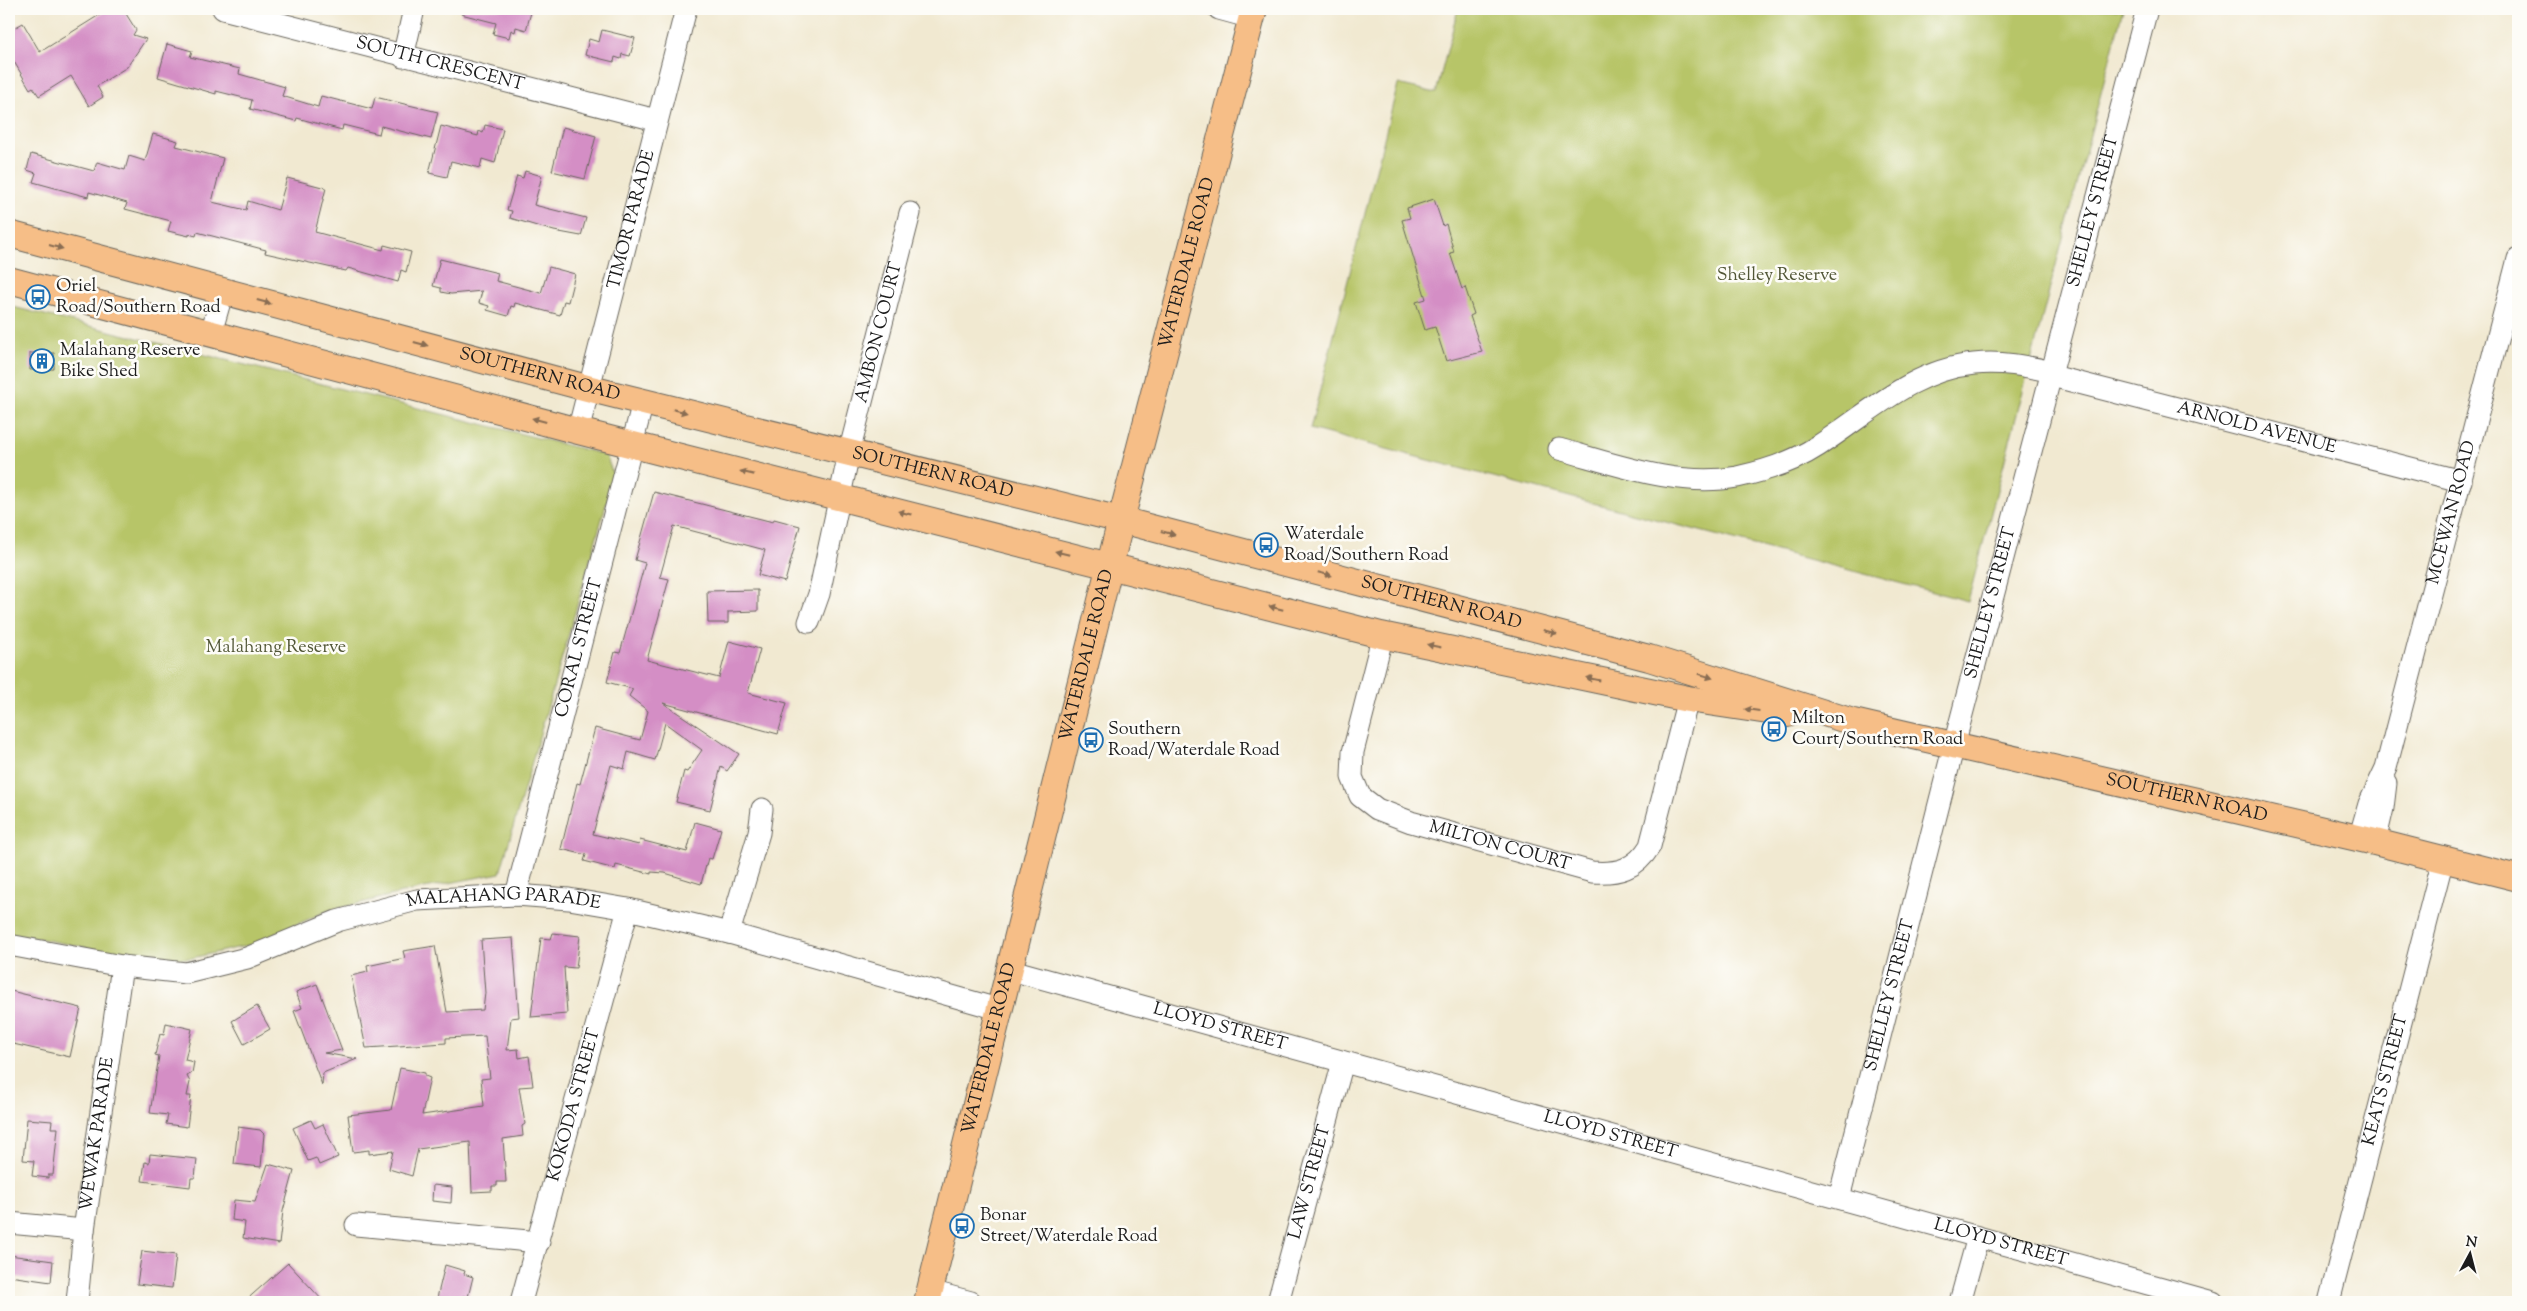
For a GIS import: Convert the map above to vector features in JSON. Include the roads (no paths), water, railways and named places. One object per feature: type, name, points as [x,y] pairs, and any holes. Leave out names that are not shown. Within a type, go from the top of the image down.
[{"type":"main road","name":"WATERDALE ROAD","points":[[928,1297],[1121,520],[1253,13]]},
{"type":"main road","name":"SOUTHERN ROAD","points":[[9,234],[587,388],[1121,520],[1649,658],[1853,722],[2367,840],[2518,878]]},
{"type":"main road","name":"SOUTHERN ROAD","points":[[9,280],[578,431],[1381,634],[1688,700],[1853,722]]},
{"type":"street","name":"SOUTH CRESCENT","points":[[224,9],[403,57],[656,120]]},
{"type":"street","points":[[403,57],[414,9]]},
{"type":"street","name":"TIMOR PARADE","points":[[578,431],[587,388],[686,9]]},
{"type":"street","points":[[1219,9],[1253,13]]},
{"type":"street","name":"SHELLEY STREET","points":[[1839,1198],[1954,745],[2147,9]]},
{"type":"street","name":"AMBON COURT","points":[[809,622],[820,594],[849,453],[910,213]]},
{"type":"street","name":"MCEWAN ROAD","points":[[2367,840],[2369,804],[2386,768],[2518,259]]},
{"type":"street","points":[[211,333],[223,291]]},
{"type":"street","name":"ARNOLD AVENUE","points":[[1559,449],[1615,464],[1677,477],[1712,480],[1738,477],[1783,463],[1817,447],[1887,397],[1932,374],[1960,366],[1991,363],[2052,374],[2461,481]]},
{"type":"street","name":"CORAL STREET","points":[[516,895],[643,402]]},
{"type":"street","name":"MILTON COURT","points":[[1381,634],[1351,766],[1355,788],[1360,796],[1377,809],[1411,822],[1592,872],[1616,872],[1635,865],[1650,846],[1688,700]]},
{"type":"street","points":[[729,933],[758,834],[762,809]]},
{"type":"street","name":"KEATS STREET","points":[[2329,1302],[2444,859]]},
{"type":"street","name":"MALAHANG PARADE","points":[[9,945],[122,966],[186,973],[248,958],[337,922],[417,900],[516,895],[569,899],[628,909],[729,933],[998,1009]]},
{"type":"street","name":"KOKODA STREET","points":[[521,1302],[539,1242],[628,909]]},
{"type":"street","name":"WEWAK PARADE","points":[[77,1302],[84,1230],[122,966]]},
{"type":"street","name":"LLOYD STREET","points":[[1008,969],[2213,1302]]},
{"type":"street","name":"LAW STREET","points":[[1278,1302],[1344,1062]]},
{"type":"street","points":[[9,1222],[84,1230]]},
{"type":"street","points":[[356,1225],[539,1242]]},
{"type":"street","points":[[1960,1302],[1978,1237]]},
{"type":"street","points":[[928,1297],[972,1302]]},
{"type":"place","name":"Oriel Road/Southern Road","points":[[38,297]]},
{"type":"place","name":"Malahang Reserve Bike Shed","points":[[42,361]]},
{"type":"place","name":"Waterdale Road/Southern Road","points":[[1266,545]]},
{"type":"place","name":"Milton Court/Southern Road","points":[[1774,729]]},
{"type":"place","name":"Southern Road/Waterdale Road","points":[[1091,740]]},
{"type":"place","name":"Bonar Street/Waterdale Road","points":[[962,1226]]},
{"type":"park label","name":"Shelley Reserve","points":[[1777,276]]},
{"type":"park label","name":"Malahang Reserve","points":[[276,648]]}]
